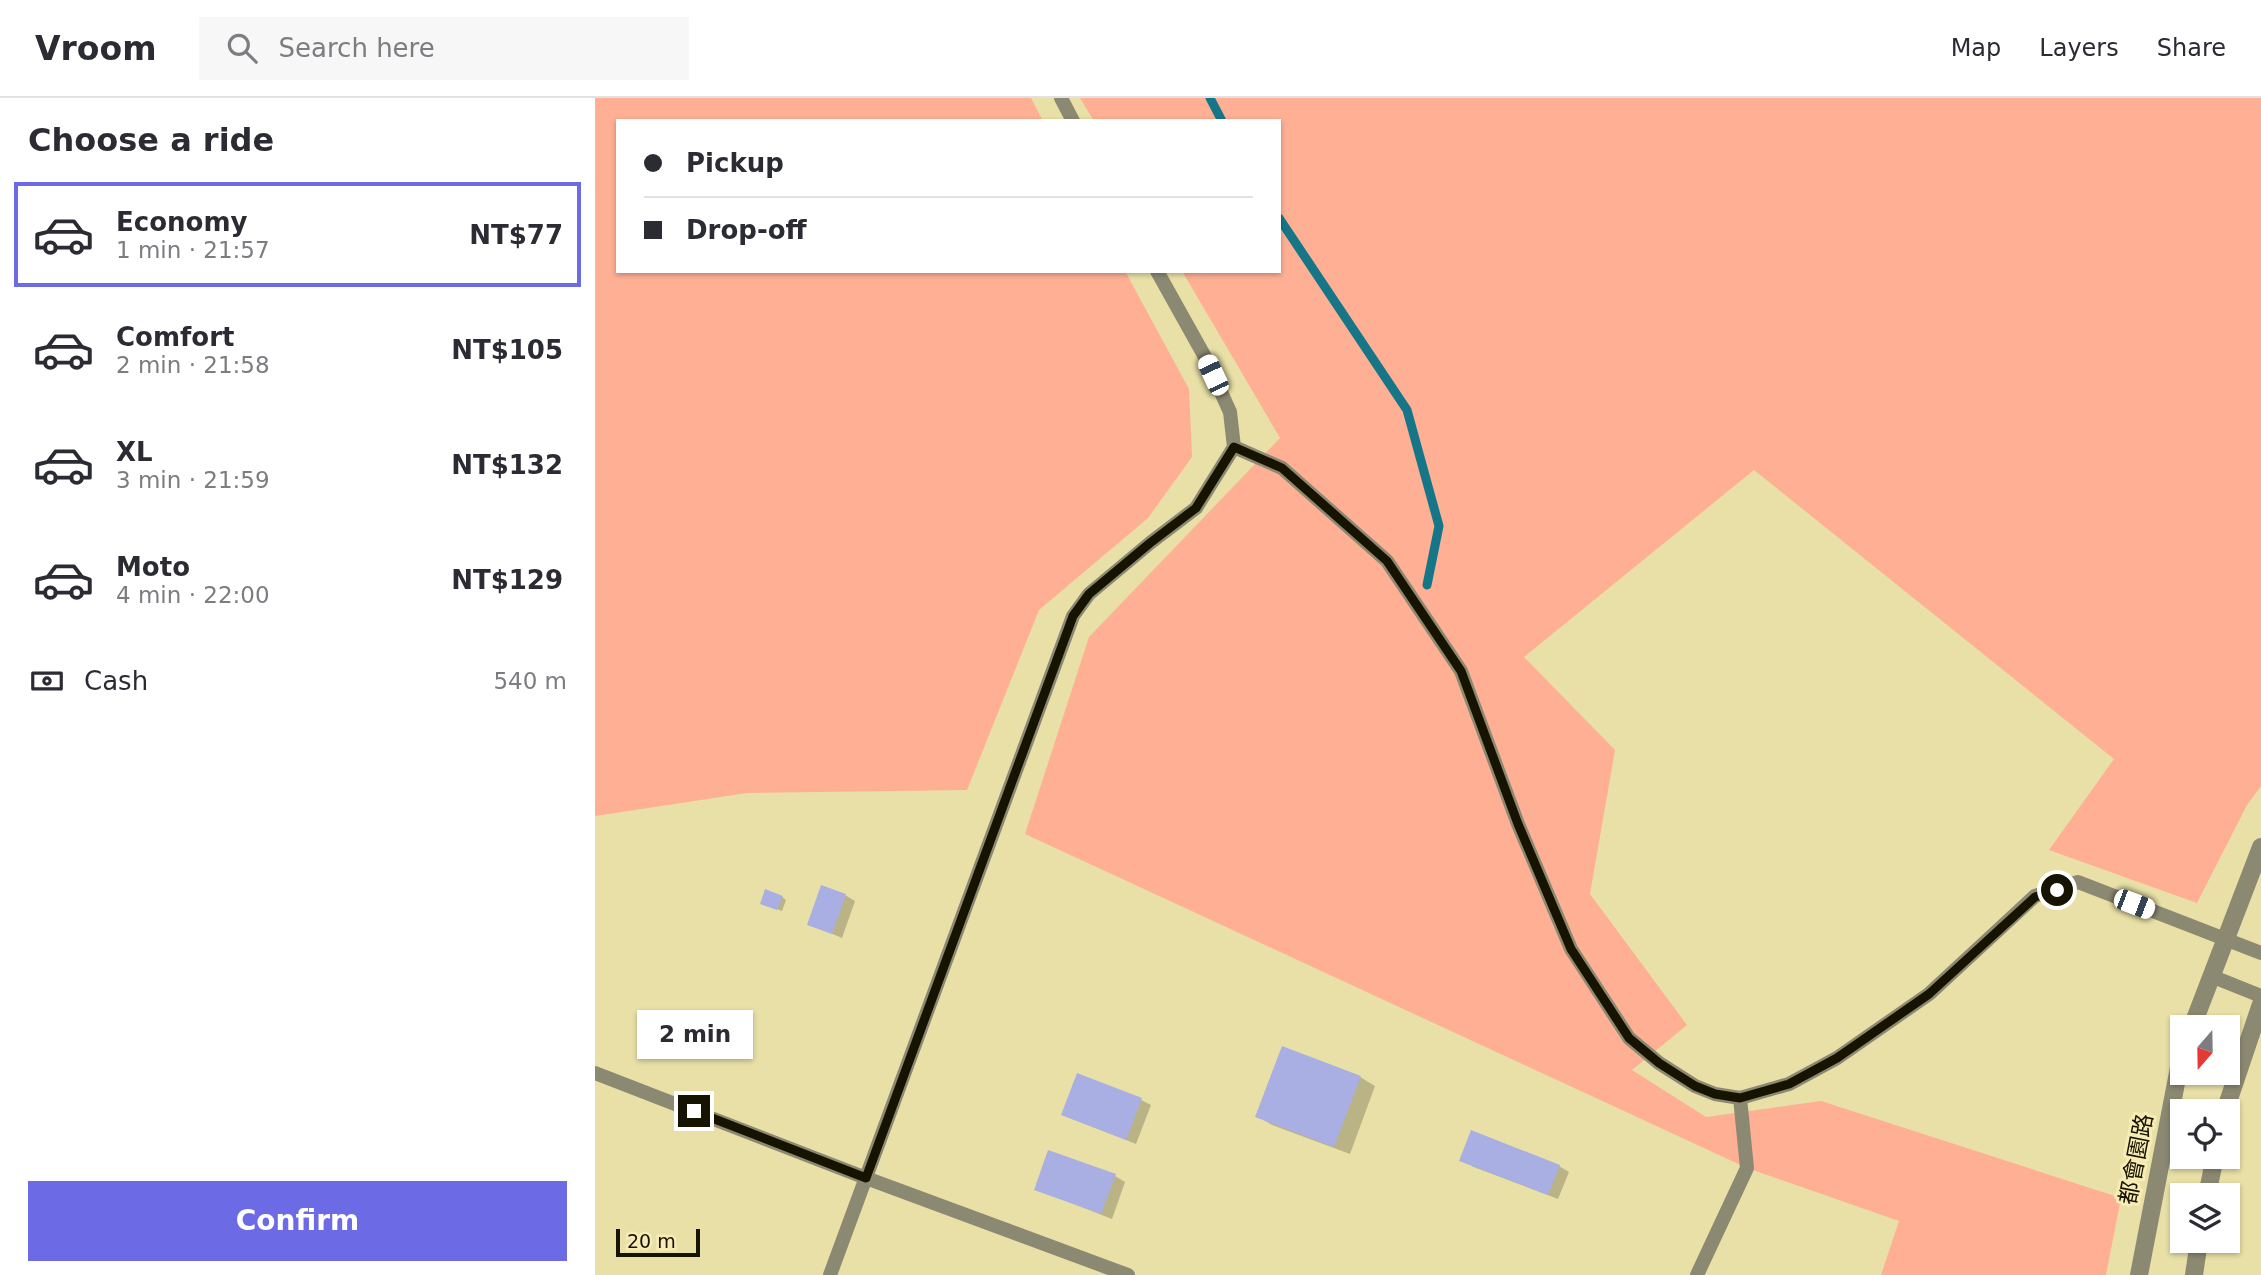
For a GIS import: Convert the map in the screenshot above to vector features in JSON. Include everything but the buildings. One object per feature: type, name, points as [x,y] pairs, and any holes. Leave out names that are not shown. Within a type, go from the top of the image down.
[{"type":"street","points":[[2196,1015],[2261,847]]},
{"type":"street","points":[[2229,1099],[2261,1004]]},
{"type":"street","name":"都會園路","points":[[2139,1275],[2176,1085]]},
{"type":"street","points":[[2194,1275],[2197,1253]]},
{"type":"lane","points":[[1061,98],[1072,119]]},
{"type":"lane","points":[[830,1275],[1073,616],[1089,594],[1196,508],[1234,447],[1230,412],[1205,357],[1158,273]]},
{"type":"lane","points":[[1234,447],[1282,468],[1387,561],[1461,671],[1518,824],[1571,949],[1629,1038],[1659,1063],[1695,1086],[1715,1094],[1740,1098],[1789,1084],[1837,1058],[1929,994],[2035,897],[2078,883],[2261,953]]},
{"type":"lane","points":[[2211,976],[2261,996]]},
{"type":"lane","points":[[595,1073],[866,1178],[1128,1275]]},
{"type":"lane","points":[[1697,1275],[1747,1168],[1740,1098]]},
{"type":"shaded area","points":[[595,98],[1031,98],[1042,119],[616,119],[616,273],[1126,273],[1189,389],[1192,457],[1148,518],[1039,610],[967,790],[747,793],[595,816]]},
{"type":"shaded area","points":[[1080,98],[2261,98],[2261,786],[2247,805],[2197,903],[2049,850],[2114,759],[1754,470],[1524,657],[1615,750],[1590,894],[1687,1025],[1632,1070],[1706,1117],[1821,1101],[2121,1198],[2106,1275],[1881,1275],[1899,1221],[1747,1168],[1025,834],[1089,637],[1280,438],[1183,273],[1281,273],[1281,119],[1093,119]]},
{"type":"waterway","points":[[1210,98],[1221,119]]},
{"type":"waterway","points":[[1281,221],[1407,410],[1439,526],[1427,585]]},
{"type":"route","points":[[694,1111],[866,1178],[1073,616],[1089,594],[1196,508],[1234,447],[1282,468],[1387,561],[1461,671],[1518,824],[1571,949],[1629,1038],[1659,1063],[1695,1086],[1715,1094],[1740,1098],[1789,1084],[1837,1058],[1929,994],[2035,897],[2057,890]]}]
